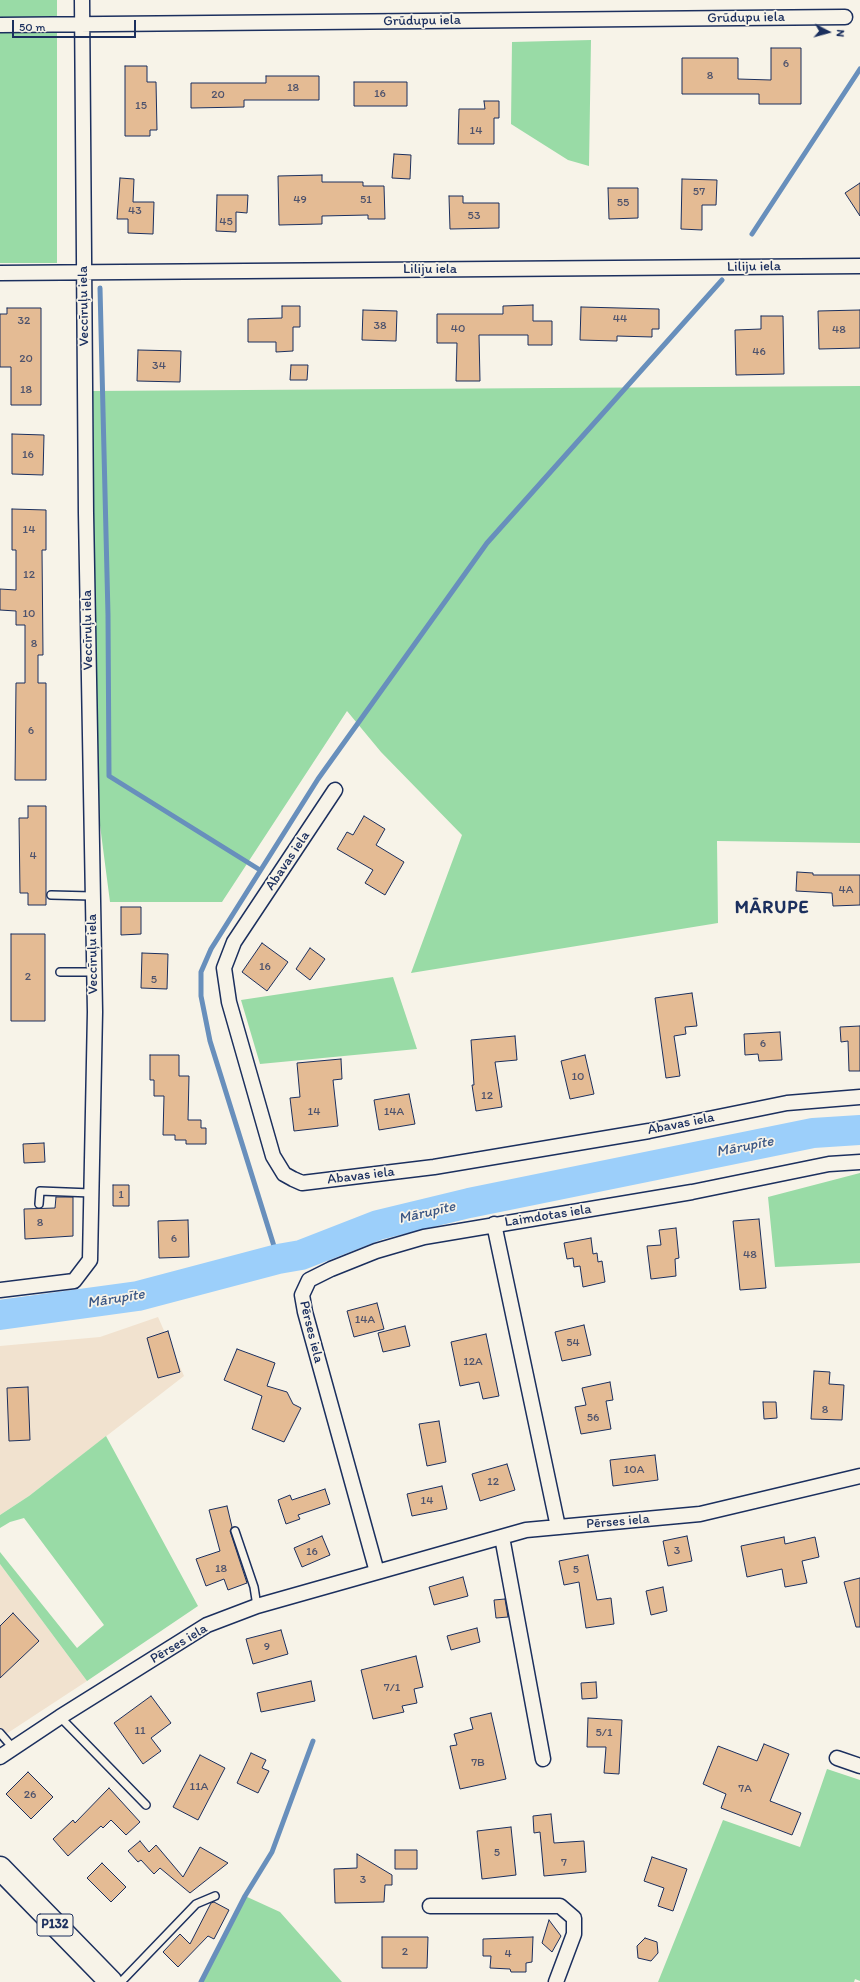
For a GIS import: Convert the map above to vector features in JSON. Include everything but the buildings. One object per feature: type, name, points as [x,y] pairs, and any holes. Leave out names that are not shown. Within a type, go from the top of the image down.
[{"type":"main road","name":"P132","points":[[0,1868],[108,1980]]},
{"type":"street","name":"Veccīruļu iela","points":[[0,1290],[74,1281],[90,1260],[95,1012],[92,896],[82,0]]},
{"type":"street","name":"Grūdupu iela","points":[[0,25],[844,17]]},
{"type":"street","name":"Liliju iela","points":[[0,273],[860,266]]},
{"type":"street","name":"Abavas iela","points":[[335,790],[234,942],[224,968],[229,1002],[273,1156],[284,1174],[293,1180],[302,1183],[434,1167],[649,1131],[787,1103],[860,1097]]},
{"type":"street","name":"Laimdotas iela","points":[[558,1527],[494,1224],[692,1192],[829,1164],[860,1162]]},
{"type":"street","name":"Pērses iela","points":[[377,1572],[302,1295],[309,1280],[330,1269],[376,1251],[424,1237],[494,1224]]},
{"type":"street","name":"Pērses iela","points":[[0,1757],[60,1717],[207,1625],[257,1606],[526,1530],[700,1514],[860,1476]]},
{"type":"street","points":[[502,1537],[543,1759]]},
{"type":"street","points":[[837,1758],[860,1766]]},
{"type":"street","points":[[430,1906],[560,1906],[574,1918],[574,1934],[556,1982]]},
{"type":"lane","points":[[51,896],[92,896]]},
{"type":"lane","points":[[60,972],[94,972]]},
{"type":"lane","points":[[39,1204],[40,1191],[91,1193]]},
{"type":"lane","points":[[235,1531],[254,1587],[257,1606]]},
{"type":"lane","points":[[60,1717],[146,1805]]},
{"type":"lane","points":[[0,1733],[13,1748]]},
{"type":"lane","points":[[108,1980],[196,1904],[215,1896]]},
{"type":"shaded area","points":[[158,1317],[184,1376],[29,1496],[0,1515],[0,1346],[100,1337]]},
{"type":"shaded area","points":[[0,1564],[87,1681],[0,1738]]},
{"type":"green space","points":[[0,0],[57,0],[57,263],[0,263]]},
{"type":"green space","points":[[591,40],[589,166],[568,160],[511,124],[512,42]]},
{"type":"green space","points":[[860,386],[860,843],[717,841],[718,923],[411,973],[462,835],[381,752],[347,711],[222,902],[110,902],[95,787],[93,391]]},
{"type":"green space","points":[[393,977],[417,1049],[260,1064],[241,1000]]},
{"type":"green space","points":[[860,1173],[860,1263],[775,1267],[768,1197]]},
{"type":"green space","points":[[106,1436],[198,1606],[87,1681],[0,1564],[0,1552],[77,1648],[104,1625],[24,1518],[10,1522],[0,1528],[0,1515],[29,1496]]},
{"type":"green space","points":[[827,1769],[860,1780],[860,1981],[855,1979],[854,1982],[658,1982],[723,1820],[800,1847]]},
{"type":"green space","points":[[245,1896],[280,1912],[342,1982],[201,1982]]},
{"type":"waterway","points":[[752,234],[860,69]]},
{"type":"waterway","points":[[278,1259],[210,1041],[201,996],[201,972],[211,949],[318,779],[487,543],[722,280]]},
{"type":"waterway","points":[[100,288],[108,615],[109,776],[260,870]]},
{"type":"waterway","name":"Mārupīte","points":[[0,1315],[138,1296],[278,1259],[301,1255],[378,1225],[469,1203],[813,1133],[860,1130]]},
{"type":"waterway","points":[[201,1982],[245,1896],[272,1852],[313,1741]]},
{"type":"district","name":"MĀRUPE","points":[[772,908]]}]
